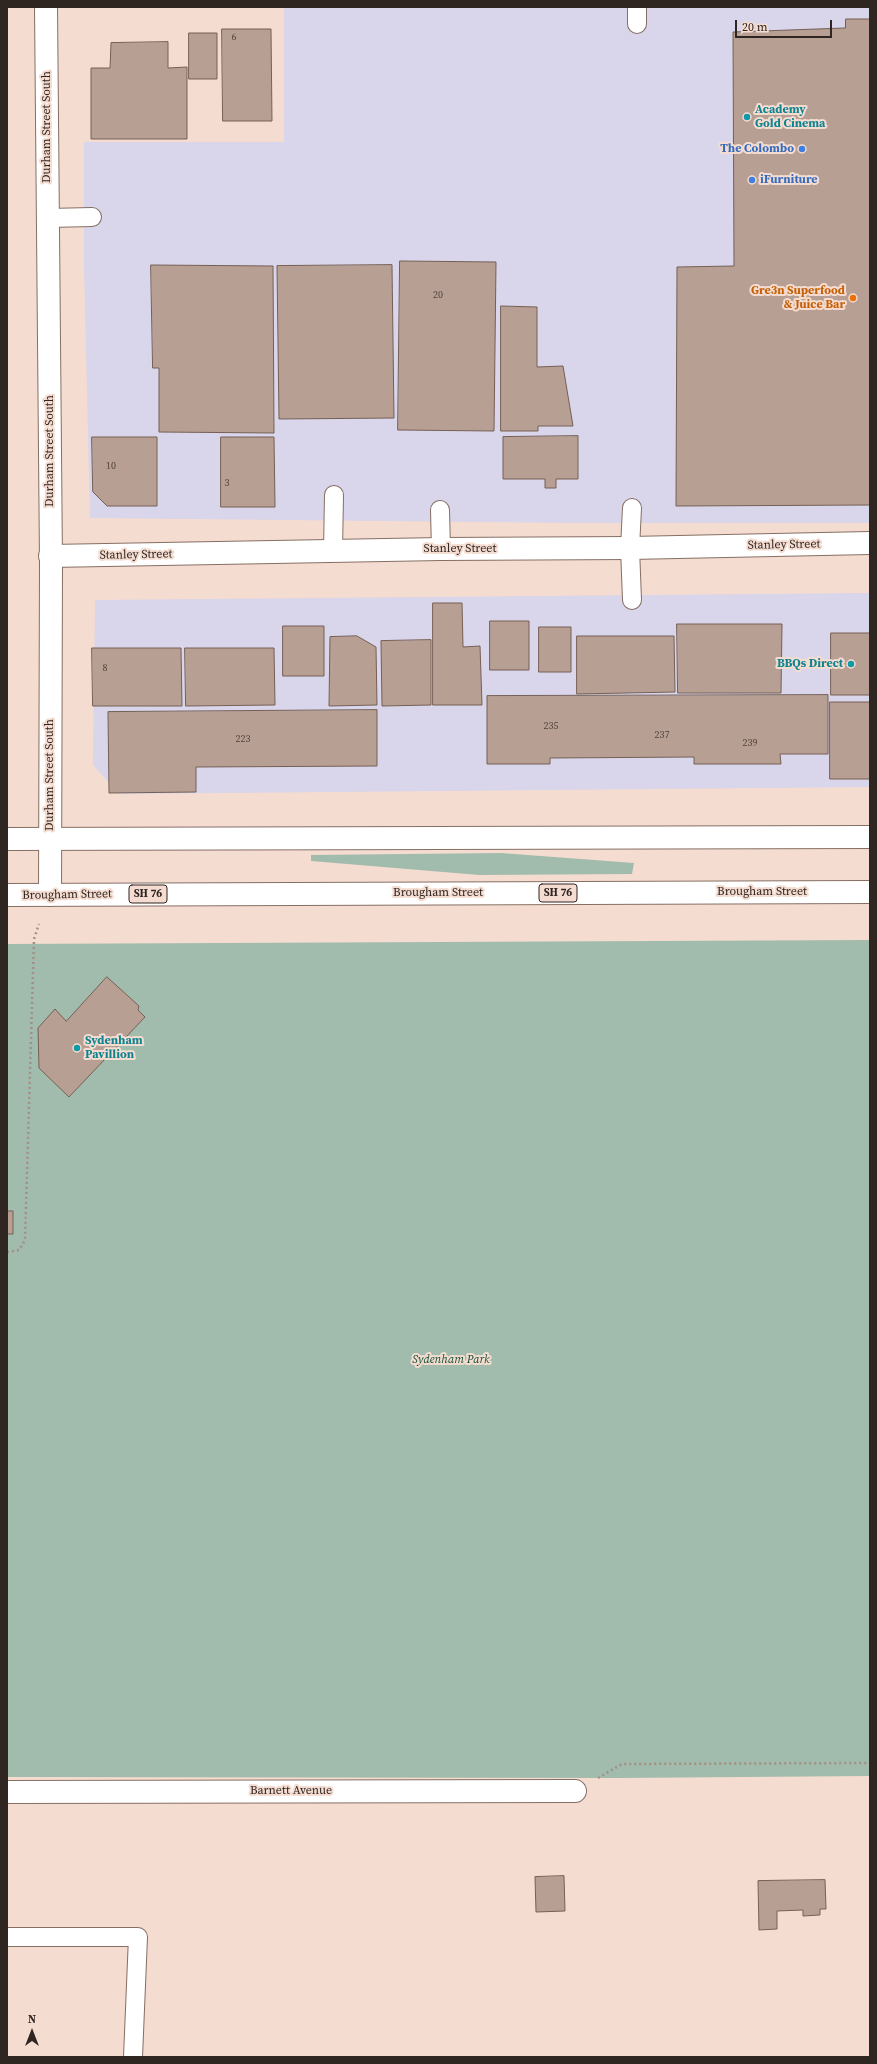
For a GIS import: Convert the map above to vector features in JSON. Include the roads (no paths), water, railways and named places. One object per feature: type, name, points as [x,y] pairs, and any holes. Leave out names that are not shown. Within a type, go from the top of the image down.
[{"type":"main road","name":"Durham Street South","points":[[46,7],[50,556],[50,895]]},
{"type":"main road","name":"Stanley Street","points":[[50,556],[333,550],[630,548],[870,543]]},
{"type":"main road","points":[[7,839],[870,837]]},
{"type":"main road","name":"Brougham Street","points":[[7,896],[870,892]]},
{"type":"main road","name":"Barnett Avenue","points":[[7,1792],[575,1791]]},
{"type":"lane","points":[[48,218],[92,217]]},
{"type":"lane","points":[[333,550],[334,495]]},
{"type":"lane","points":[[632,508],[630,548],[632,600]]},
{"type":"lane","points":[[440,510],[441,549]]},
{"type":"lane","points":[[7,1938],[138,1937],[133,2057]]},
{"type":"place","name":"Academy Gold Cinema","points":[[747,117]]},
{"type":"place","name":"The Colombo","points":[[802,149]]},
{"type":"place","name":"iFurniture","points":[[752,180]]},
{"type":"place","name":"Gre3n Superfood & Juice Bar","points":[[853,298]]},
{"type":"place","name":"BBQs Direct","points":[[851,664]]},
{"type":"place","name":"Sydenham Pavillion","points":[[77,1048]]},
{"type":"park label","name":"Sydenham Park","points":[[451,1360]]}]
